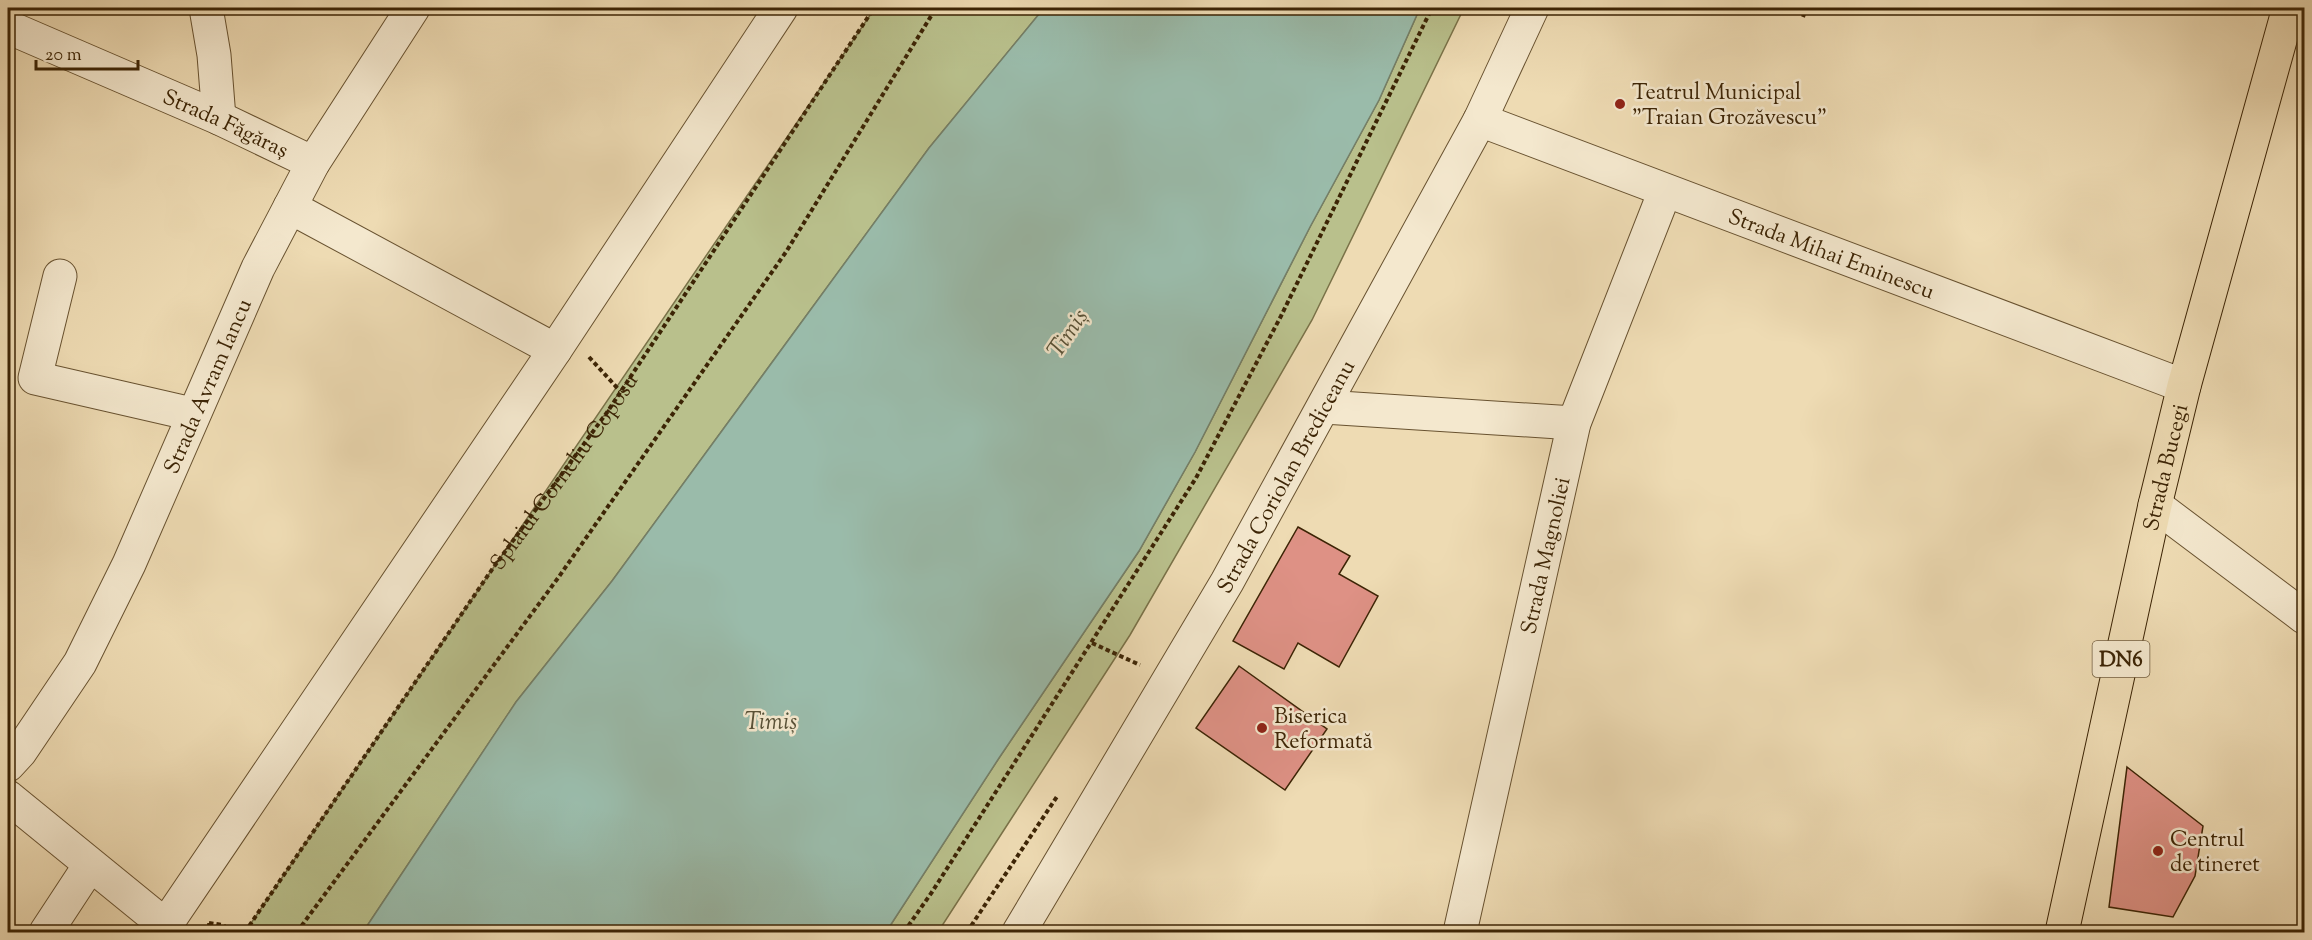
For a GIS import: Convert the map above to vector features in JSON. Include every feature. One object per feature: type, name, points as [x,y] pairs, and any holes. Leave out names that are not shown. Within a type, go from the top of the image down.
[{"type":"main road","name":"Strada Bucegi","points":[[2061,933],[2155,505],[2184,387],[2289,8]]},
{"type":"street","points":[[206,8],[214,55],[219,118]]},
{"type":"street","name":"Strada Avram Iancu","points":[[8,765],[20,752],[80,663],[129,564],[236,314],[290,207],[313,163],[413,8]]},
{"type":"street","points":[[8,797],[163,929],[555,350],[781,8]]},
{"type":"street","name":"Strada Coriolan Brediceanu","points":[[1019,933],[1227,582],[1480,120],[1532,8]]},
{"type":"street","name":"Strada Făgăraș","points":[[8,27],[219,118],[313,163]]},
{"type":"street","name":"Strada Mihai Eminescu","points":[[1480,120],[2184,387]]},
{"type":"street","name":"Strada Magnoliei","points":[[1460,933],[1574,423],[1665,191]]},
{"type":"street","points":[[290,207],[555,350]]},
{"type":"street","points":[[60,276],[34,378],[192,414]]},
{"type":"street","points":[[1324,407],[1574,423]]},
{"type":"street","points":[[2155,505],[2304,617]]},
{"type":"street","points":[[46,933],[90,865]]},
{"type":"path","name":"Splaiul Corneliu Coposu","points":[[245,933],[493,568],[620,392],[874,8]]},
{"type":"path","points":[[297,933],[558,578],[786,252],[936,8]]},
{"type":"path","points":[[904,933],[1196,478],[1286,305],[1432,8]]},
{"type":"path","points":[[1803,16],[1806,8]]},
{"type":"path","points":[[589,356],[620,392]]},
{"type":"path","points":[[1092,643],[1111,652]]},
{"type":"path","points":[[210,933],[209,923],[223,925],[231,933]]},
{"type":"green space","points":[[875,8],[1044,8],[929,148],[612,581],[516,702],[363,932],[245,932]]},
{"type":"green space","points":[[1420,8],[1464,8],[1312,320],[1130,635],[938,932],[886,932],[999,758],[1139,551],[1195,452],[1310,227],[1379,100]]},
{"type":"water","name":"Timiș","points":[[1044,8],[1420,8],[1379,100],[1310,227],[1195,452],[1139,551],[999,758],[886,932],[363,932],[516,702],[612,581],[929,148]]},
{"type":"building","points":[[1298,527],[1350,556],[1339,574],[1378,596],[1339,667],[1298,643],[1284,669],[1233,641]]},
{"type":"building","name":"Biserica Reformată","points":[[1239,666],[1327,729],[1285,790],[1196,728]]},
{"type":"building","name":"Centrul de tineret","points":[[2127,767],[2203,826],[2195,876],[2173,917],[2109,907]]},
{"type":"place","name":"Teatrul Municipal \"Traian Grozăvescu\"","points":[[1620,104]]},
{"type":"place","name":"Biserica Reformată","points":[[1262,728]]},
{"type":"place","name":"Centrul de tineret","points":[[2158,851]]}]
